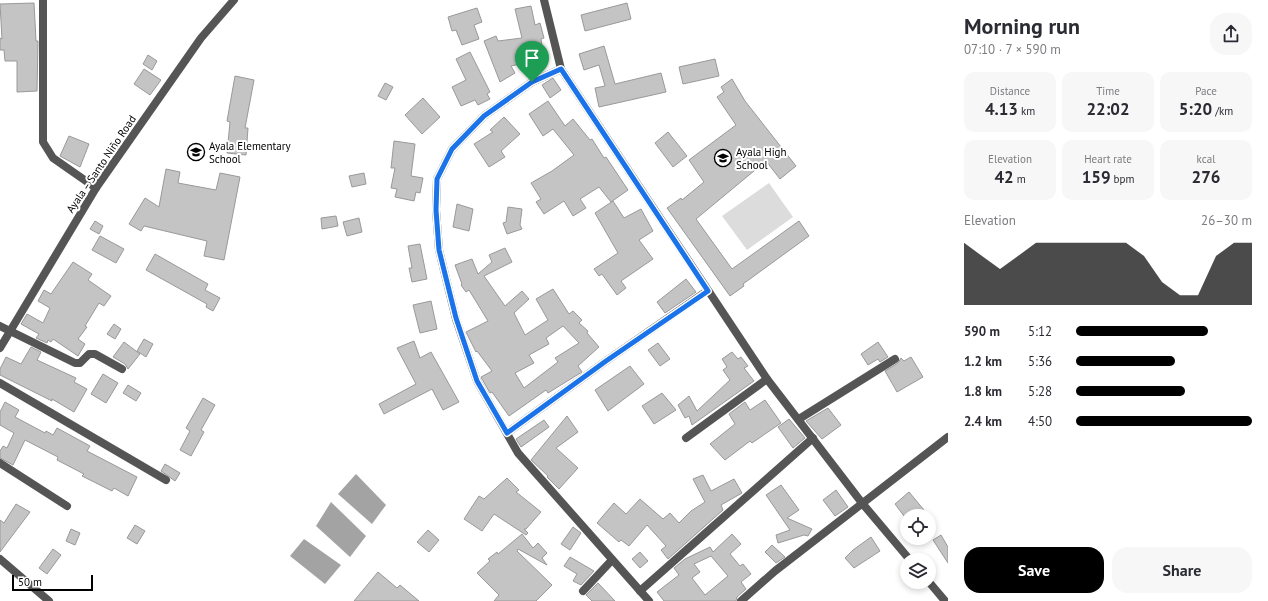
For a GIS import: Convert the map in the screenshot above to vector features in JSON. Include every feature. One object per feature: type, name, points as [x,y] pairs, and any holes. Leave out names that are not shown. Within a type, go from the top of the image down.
[{"type":"street","points":[[43,0],[43,142],[53,158],[96,188]]},
{"type":"street","name":"Ayala – Santo Niño Road","points":[[0,348],[96,188],[201,38],[234,0]]},
{"type":"street","points":[[544,0],[561,69],[767,379],[862,503],[904,553]]},
{"type":"street","points":[[561,69],[532,82],[484,116],[452,149],[437,179],[436,210],[439,250],[456,318],[477,381],[518,453],[649,601]]},
{"type":"street","points":[[507,433],[606,361],[708,291]]},
{"type":"street","points":[[0,326],[75,363],[80,363],[89,354],[95,354],[122,369]]},
{"type":"street","points":[[799,419],[895,359]]},
{"type":"street","points":[[686,438],[767,379]]},
{"type":"street","points":[[0,382],[166,480]]},
{"type":"street","points":[[741,601],[774,571],[948,437]]},
{"type":"street","points":[[640,591],[813,438]]},
{"type":"street","points":[[0,463],[67,506]]},
{"type":"street","points":[[0,559],[49,601]]},
{"type":"street","points":[[583,591],[612,560]]},
{"type":"street","points":[[935,589],[945,601]]},
{"type":"shaded area","points":[[769,183],[793,217],[747,250],[722,216]]},
{"type":"shaded area","points":[[356,474],[386,505],[372,524],[338,494]]},
{"type":"shaded area","points":[[331,502],[366,536],[350,557],[316,526]]},
{"type":"shaded area","points":[[304,539],[341,565],[325,584],[290,556]]},
{"type":"building","points":[[34,3],[36,41],[38,41],[37,91],[17,92],[17,61],[5,61],[4,50],[0,50],[0,38],[2,39],[0,4]]},
{"type":"building","points":[[627,3],[631,19],[585,31],[581,15]]},
{"type":"building","points":[[531,6],[535,25],[540,23],[544,38],[541,39],[544,59],[511,66],[515,73],[500,82],[484,41],[496,36],[498,41],[522,38],[515,9]]},
{"type":"building","points":[[477,8],[482,22],[474,25],[479,39],[462,45],[456,30],[452,31],[448,17]]},
{"type":"building","points":[[604,46],[615,84],[661,73],[666,92],[599,107],[595,88],[605,86],[599,65],[584,70],[579,54]]},
{"type":"building","points":[[470,52],[490,92],[487,94],[490,99],[478,105],[475,100],[461,106],[452,87],[466,80],[456,59]]},
{"type":"building","points":[[148,55],[157,61],[152,70],[143,64]]},
{"type":"building","points":[[715,59],[719,76],[683,84],[679,67]]},
{"type":"building","points":[[144,69],[161,80],[150,95],[134,84]]},
{"type":"building","points":[[235,76],[254,80],[245,128],[248,128],[246,155],[227,153],[230,122],[227,121]]},
{"type":"building","points":[[553,78],[561,90],[550,98],[542,85]]},
{"type":"building","points":[[732,79],[745,101],[796,166],[780,179],[766,161],[696,219],[732,269],[799,221],[809,236],[743,284],[744,286],[730,296],[667,208],[681,198],[682,200],[704,182],[689,160],[736,125],[717,97],[724,92],[721,87]]},
{"type":"building","points":[[385,83],[393,87],[386,100],[378,96]]},
{"type":"building","points":[[423,98],[440,117],[422,134],[405,115]]},
{"type":"building","points":[[548,101],[565,126],[573,119],[590,140],[592,139],[628,190],[611,202],[599,187],[580,199],[586,208],[573,216],[564,201],[544,214],[536,202],[541,199],[531,183],[552,171],[574,155],[553,129],[543,136],[529,114]]},
{"type":"building","points":[[504,117],[520,134],[501,151],[505,157],[489,167],[474,144],[493,132],[490,130]]},
{"type":"building","points":[[668,132],[687,156],[673,167],[655,143]]},
{"type":"building","points":[[69,136],[89,144],[80,167],[60,156]]},
{"type":"building","points":[[394,141],[415,144],[411,176],[423,178],[420,193],[416,192],[414,201],[395,197],[397,189],[391,188],[395,168],[391,168]]},
{"type":"building","points":[[166,169],[180,172],[178,183],[216,190],[220,173],[240,177],[224,260],[204,256],[207,241],[144,226],[141,231],[129,224],[145,198],[159,207]]},
{"type":"building","points":[[364,173],[366,184],[352,187],[349,176]]},
{"type":"building","points":[[613,201],[624,218],[641,209],[653,231],[639,240],[653,259],[621,281],[626,288],[617,295],[602,274],[599,276],[594,269],[618,253],[595,213]]},
{"type":"building","points":[[457,204],[473,209],[469,231],[453,227]]},
{"type":"building","points":[[508,207],[522,209],[520,225],[522,229],[507,234],[503,223],[506,222]]},
{"type":"building","points":[[336,216],[338,226],[322,229],[321,218]]},
{"type":"building","points":[[359,218],[362,232],[347,236],[343,222]]},
{"type":"building","points":[[95,221],[103,226],[99,234],[90,229]]},
{"type":"building","points":[[100,236],[124,249],[116,263],[92,250]]},
{"type":"building","points":[[420,244],[427,279],[412,282],[409,268],[412,268],[408,246]]},
{"type":"building","points":[[505,248],[512,262],[484,276],[505,306],[522,291],[529,299],[514,313],[525,335],[548,320],[536,299],[553,289],[569,314],[573,311],[582,320],[579,323],[588,331],[587,333],[599,347],[578,366],[582,372],[548,393],[546,390],[509,416],[492,392],[490,393],[481,377],[492,371],[477,351],[476,352],[466,332],[488,321],[469,290],[466,292],[461,285],[462,284],[455,265],[472,259],[478,274],[492,262],[489,255]],"holes":[[[563,326],[579,343],[555,358],[558,362],[524,388],[515,373],[534,363],[529,355],[549,344],[546,338]]]},
{"type":"building","points":[[155,254],[208,284],[205,290],[220,298],[213,311],[206,307],[207,304],[146,270]]},
{"type":"building","points":[[73,262],[92,274],[88,280],[111,296],[104,306],[99,303],[85,326],[87,327],[78,339],[85,344],[78,356],[53,339],[51,342],[48,340],[47,343],[36,338],[39,334],[21,324],[27,314],[43,323],[50,308],[38,301],[44,290],[51,294]]},
{"type":"building","points":[[686,279],[696,292],[665,313],[657,302]]},
{"type":"building","points":[[431,301],[437,329],[420,333],[413,305]]},
{"type":"building","points":[[114,324],[121,329],[115,339],[107,334]]},
{"type":"building","points":[[144,339],[153,344],[146,357],[137,351]]},
{"type":"building","points":[[414,341],[420,358],[431,352],[459,402],[443,410],[432,389],[384,414],[379,404],[416,384],[397,348]]},
{"type":"building","points":[[124,342],[140,354],[128,369],[125,364],[113,357]]},
{"type":"building","points":[[878,342],[888,357],[880,362],[878,359],[868,365],[861,354]]},
{"type":"building","points":[[658,343],[670,359],[660,366],[648,350]]},
{"type":"building","points":[[31,347],[41,352],[37,360],[76,378],[74,382],[87,389],[74,412],[52,399],[52,401],[0,375],[0,369],[6,357],[21,364]]},
{"type":"building","points":[[732,352],[738,359],[741,357],[748,366],[744,368],[754,381],[692,425],[689,416],[685,418],[678,405],[689,396],[697,411],[730,380],[723,370],[727,367],[722,359]]},
{"type":"building","points":[[911,357],[923,377],[897,392],[885,371],[898,363],[901,358],[904,361]]},
{"type":"building","points":[[630,366],[644,384],[608,411],[595,390]]},
{"type":"building","points":[[103,374],[118,383],[106,403],[91,394]]},
{"type":"building","points":[[128,385],[141,393],[136,401],[123,393]]},
{"type":"building","points":[[662,393],[676,410],[654,424],[642,406]]},
{"type":"building","points":[[203,398],[215,405],[201,430],[204,432],[191,456],[180,450],[190,431],[186,428]]},
{"type":"building","points":[[765,400],[781,423],[752,443],[750,441],[725,460],[710,444],[735,424],[729,414],[745,402],[750,410]]},
{"type":"building","points":[[5,402],[19,410],[15,417],[45,433],[46,431],[53,435],[57,428],[90,446],[87,451],[137,477],[128,496],[114,488],[112,491],[82,476],[84,474],[57,460],[58,457],[25,440],[13,465],[0,458],[0,451],[3,446],[7,448],[14,433],[0,425],[0,412]]},
{"type":"building","points":[[828,408],[841,425],[822,439],[806,421]]},
{"type":"building","points":[[567,416],[578,432],[556,448],[578,468],[559,489],[531,460]]},
{"type":"building","points":[[789,419],[805,438],[793,448],[778,427]]},
{"type":"building","points":[[544,420],[549,427],[521,447],[516,439]]},
{"type":"building","points":[[165,464],[180,473],[175,481],[161,471]]},
{"type":"building","points":[[703,475],[711,491],[734,479],[742,493],[721,505],[723,510],[668,559],[661,550],[666,546],[647,525],[629,546],[621,540],[619,542],[597,523],[614,503],[626,514],[640,499],[663,519],[670,513],[679,523],[691,511],[705,502],[693,479]]},
{"type":"building","points":[[507,478],[519,490],[516,492],[541,512],[526,529],[524,529],[528,533],[526,535],[494,514],[482,531],[464,519],[479,496],[484,499]]},
{"type":"building","points":[[781,485],[799,510],[787,518],[812,529],[808,536],[804,535],[778,543],[776,535],[790,530],[766,495]]},
{"type":"building","points":[[836,490],[848,507],[835,516],[823,500]]},
{"type":"building","points":[[909,492],[923,509],[900,509],[900,511],[895,504]]},
{"type":"building","points":[[16,504],[30,512],[0,552],[0,520],[4,523]]},
{"type":"building","points":[[135,525],[145,531],[137,544],[127,538]]},
{"type":"building","points":[[573,527],[581,533],[570,550],[561,544]]},
{"type":"building","points":[[71,529],[80,533],[75,545],[66,541]]},
{"type":"building","points":[[428,530],[439,540],[429,552],[417,542]]},
{"type":"building","points":[[522,534],[533,548],[538,543],[547,553],[542,558],[547,565],[518,549],[517,551],[552,585],[536,601],[494,601],[499,595],[477,573],[490,561],[488,559],[497,552],[498,554]]},
{"type":"building","points":[[732,534],[741,544],[730,554],[740,566],[743,564],[751,574],[741,582],[746,589],[737,597],[736,601],[664,601],[657,592],[679,575],[674,568],[685,559],[710,547],[713,552]],"holes":[[[711,556],[728,576],[705,595],[692,578],[700,572],[694,564]]]},
{"type":"building","points":[[941,535],[948,547],[948,563],[936,545],[936,538]]},
{"type":"building","points":[[871,537],[880,551],[854,568],[845,558]]},
{"type":"building","points":[[772,545],[785,557],[776,563],[765,552]]},
{"type":"building","points":[[53,549],[61,555],[47,574],[39,568]]},
{"type":"building","points":[[640,552],[648,561],[640,568],[632,559]]},
{"type":"building","points":[[570,557],[594,571],[581,585],[573,581],[577,574],[564,566]]},
{"type":"building","points":[[378,572],[397,588],[400,585],[419,601],[354,601]]},
{"type":"building","points":[[598,583],[615,601],[592,601],[586,595]]},
{"type":"place","name":"Ayala Elementary School","points":[[196,152]]},
{"type":"place","name":"Ayala High School","points":[[723,158]]},
{"type":"route","points":[[561,69],[708,291],[606,361],[507,433],[477,381],[456,318],[439,250],[436,210],[437,179],[452,149],[484,116],[532,82],[561,69]]}]
